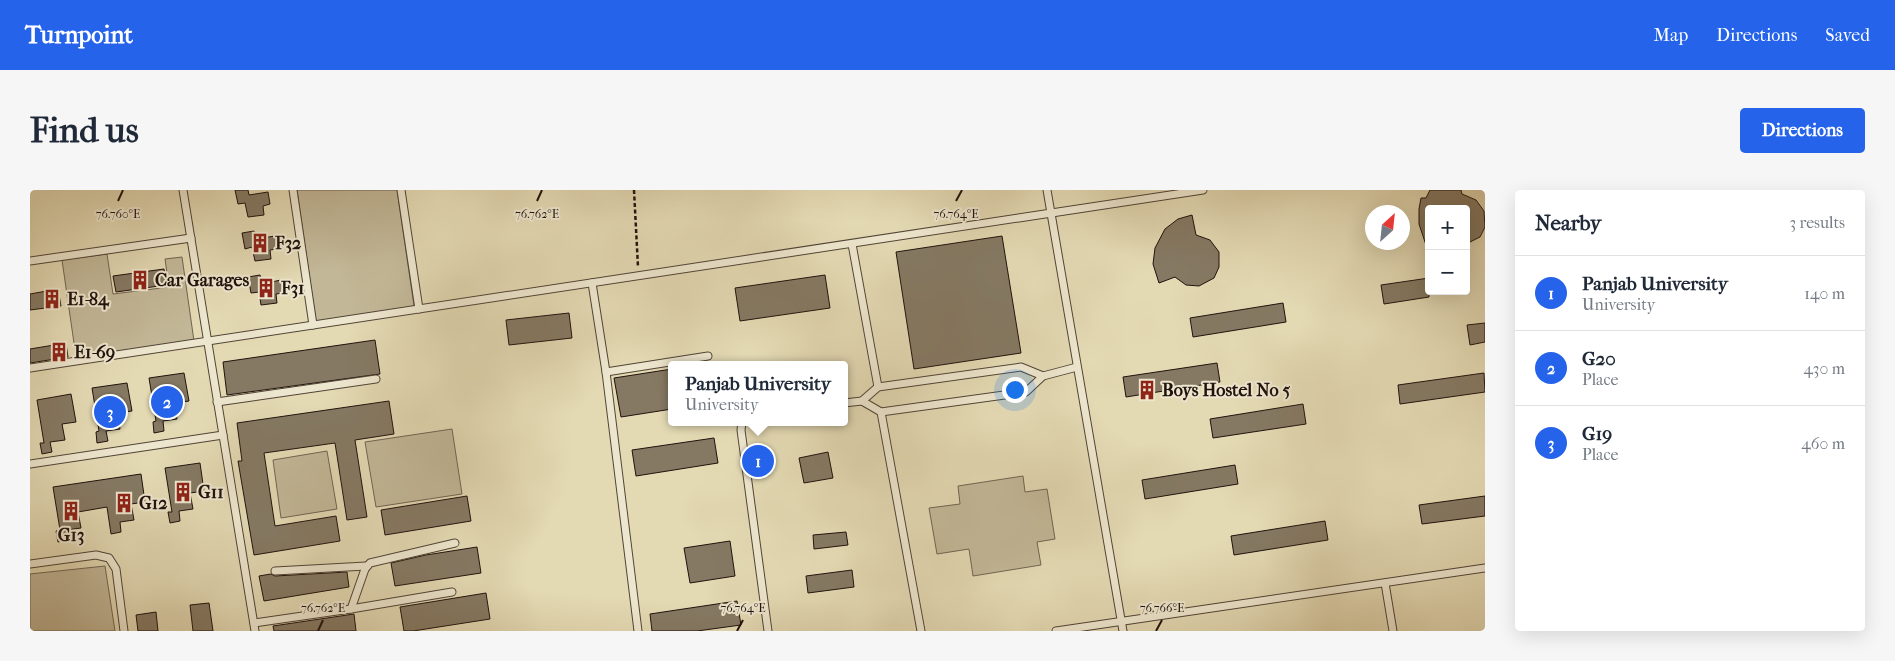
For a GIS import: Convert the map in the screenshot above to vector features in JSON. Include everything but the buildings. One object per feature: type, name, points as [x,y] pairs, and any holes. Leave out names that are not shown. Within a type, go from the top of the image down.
[{"type":"lane","points":[[183,190],[255,631]]},
{"type":"lane","points":[[293,190],[313,326]]},
{"type":"lane","points":[[401,190],[419,309]]},
{"type":"lane","points":[[1047,190],[1123,631]]},
{"type":"lane","points":[[30,368],[1203,190]]},
{"type":"lane","points":[[30,261],[191,238]]},
{"type":"lane","points":[[852,244],[878,387]]},
{"type":"lane","points":[[592,283],[606,372],[638,631]]},
{"type":"lane","points":[[676,361],[708,356]]},
{"type":"lane","points":[[606,372],[668,362]]},
{"type":"lane","points":[[848,403],[862,401],[878,387],[1022,366],[1043,376]]},
{"type":"lane","points":[[862,401],[881,412],[1026,392],[1043,376],[1077,367]]},
{"type":"lane","points":[[217,402],[376,379]]},
{"type":"lane","points":[[881,412],[921,631]]},
{"type":"lane","points":[[742,426],[768,631]]},
{"type":"lane","points":[[30,464],[223,435]]},
{"type":"lane","points":[[275,571],[366,566],[373,562],[455,543]]},
{"type":"lane","points":[[30,564],[96,555],[109,558],[116,568],[124,631]]},
{"type":"lane","points":[[351,609],[366,566]]},
{"type":"lane","points":[[1056,631],[1485,568]]},
{"type":"lane","points":[[1385,583],[1393,631]]},
{"type":"lane","points":[[254,623],[452,592]]},
{"type":"path","points":[[634,190],[639,276]]},
{"type":"shaded area","points":[[297,190],[397,190],[414,306],[316,322]]},
{"type":"shaded area","points":[[107,254],[113,294],[169,287],[165,259],[182,257],[194,341],[76,357],[62,260]]},
{"type":"shaded area","points":[[452,429],[462,494],[376,507],[365,442]]},
{"type":"shaded area","points":[[327,451],[337,509],[281,518],[273,460]]},
{"type":"shaded area","points":[[1023,476],[1025,492],[1047,489],[1055,539],[1037,542],[1041,565],[973,576],[969,549],[937,554],[929,508],[960,504],[958,486]]},
{"type":"shaded area","points":[[105,566],[115,631],[30,631],[30,574]]},
{"type":"place","name":"F32","points":[[260,243]]},
{"type":"place","name":"Car Garages","points":[[140,280]]},
{"type":"place","name":"F31","points":[[266,288]]},
{"type":"place","name":"E1-84","points":[[52,299]]},
{"type":"place","name":"E1-69","points":[[59,352]]},
{"type":"place","name":"Boys Hostel No 5","points":[[1147,390]]},
{"type":"place","name":"G20","points":[[167,402]]},
{"type":"place","name":"G19","points":[[110,412]]},
{"type":"place","name":"Panjab University","points":[[758,461]]},
{"type":"place","name":"G11","points":[[183,492]]},
{"type":"place","name":"G12","points":[[124,503]]},
{"type":"place","name":"G13","points":[[71,511]]}]
